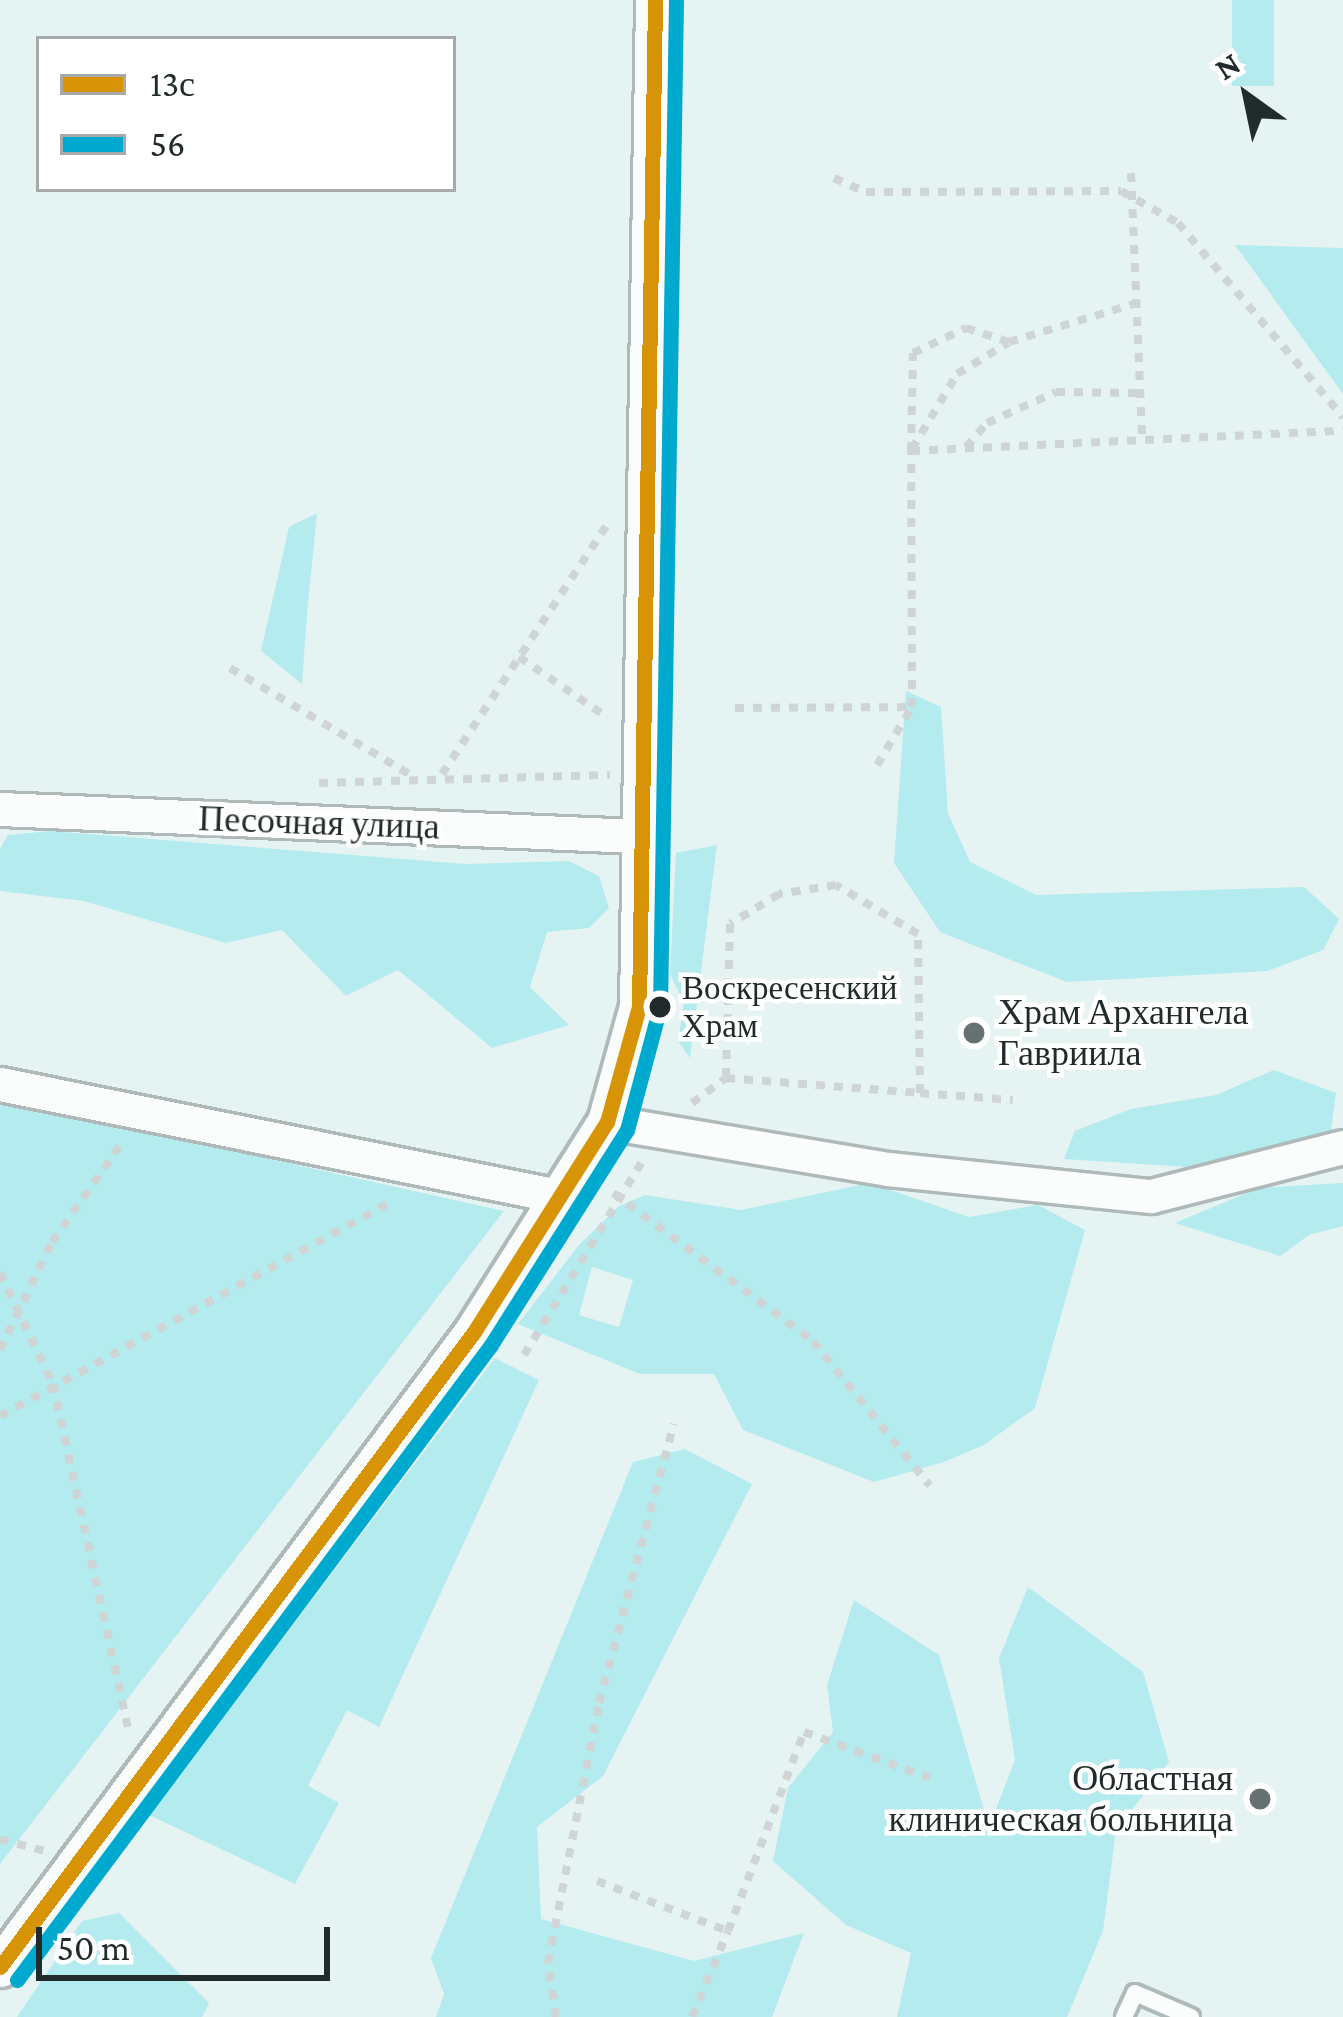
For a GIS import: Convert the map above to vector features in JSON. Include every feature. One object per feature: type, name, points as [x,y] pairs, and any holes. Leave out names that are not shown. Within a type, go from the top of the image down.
[{"type":"street","points":[[0,1967],[474,1332],[608,1122],[639,1007],[638,757],[655,0]]},
{"type":"street","name":"Песочная улица","points":[[0,809],[637,836]]},
{"type":"street","points":[[0,1084],[441,1172],[568,1182]]},
{"type":"street","points":[[608,1122],[887,1169],[1151,1196],[1343,1147]]},
{"type":"lane","points":[[1124,2017],[1135,1993],[1191,2017]]},
{"type":"path","points":[[1132,173],[1142,440]]},
{"type":"path","points":[[834,178],[866,192],[1120,191],[1178,223],[1343,417]]},
{"type":"path","points":[[911,451],[957,374],[1009,342],[1137,303]]},
{"type":"path","points":[[877,765],[912,707],[914,353],[966,328],[1009,342]]},
{"type":"path","points":[[965,448],[987,423],[1056,392],[1140,393]]},
{"type":"path","points":[[911,451],[1343,431]]},
{"type":"path","points":[[441,775],[609,521]]},
{"type":"path","points":[[519,657],[638,757]]},
{"type":"path","points":[[230,668],[414,777]]},
{"type":"path","points":[[735,708],[912,707]]},
{"type":"path","points":[[303,784],[638,757]]},
{"type":"path","points":[[726,1078],[730,924],[779,894],[836,885],[917,934],[920,1093]]},
{"type":"path","points":[[524,1355],[616,1195],[707,1086],[726,1078],[1013,1100]]},
{"type":"path","points":[[0,1350],[52,1242],[143,1113]]},
{"type":"path","points":[[0,1416],[288,1263],[441,1172]]},
{"type":"path","points":[[568,1182],[616,1195],[813,1341],[930,1486]]},
{"type":"path","points":[[0,1273],[53,1384],[140,1780]]},
{"type":"path","points":[[556,2017],[548,1963],[598,1703],[674,1424]]},
{"type":"path","points":[[692,2017],[804,1732],[930,1778]]},
{"type":"path","points":[[597,1881],[728,1931]]},
{"type":"shaded area","points":[[1232,0],[1274,0],[1274,86],[1232,86]]},
{"type":"shaded area","points":[[1235,245],[1343,248],[1343,394]]},
{"type":"shaded area","points":[[317,513],[302,684],[261,651],[289,527]]},
{"type":"shaded area","points":[[906,691],[941,707],[948,813],[970,862],[1036,895],[1304,887],[1339,919],[1323,950],[1267,971],[1067,982],[940,932],[894,863]]},
{"type":"shaded area","points":[[50,831],[466,864],[569,861],[599,876],[609,908],[589,928],[547,932],[530,987],[569,1025],[492,1048],[398,970],[346,996],[282,930],[226,943],[84,901],[0,891],[0,849],[8,835]]},
{"type":"shaded area","points":[[717,845],[690,1058],[678,1041],[684,1003],[670,974],[676,853]]},
{"type":"shaded area","points":[[1274,1070],[1336,1093],[1330,1138],[1202,1168],[1064,1159],[1075,1131],[1131,1109],[1216,1095]]},
{"type":"shaded area","points":[[0,1099],[504,1211],[0,1864]]},
{"type":"shaded area","points":[[870,1183],[969,1217],[1038,1205],[1085,1230],[1035,1408],[984,1445],[874,1482],[743,1430],[714,1374],[640,1374],[518,1324],[579,1245],[619,1206],[645,1195],[741,1210]],"holes":[[[592,1267],[633,1280],[619,1327],[579,1315]]]},
{"type":"shaded area","points":[[1343,1183],[1343,1226],[1309,1235],[1280,1256],[1175,1223],[1259,1188]]},
{"type":"shaded area","points":[[495,1358],[539,1380],[379,1727],[347,1710],[308,1786],[339,1803],[295,1884],[149,1815]]},
{"type":"shaded area","points":[[685,1449],[752,1484],[603,1776],[537,1827],[541,1919],[694,1961],[804,1933],[772,2017],[436,2017],[444,1994],[431,1958],[633,1462]]},
{"type":"shaded area","points":[[1028,1587],[1143,1672],[1169,1762],[1116,1830],[1103,1931],[1067,2017],[897,2017],[911,1953],[846,1925],[773,1861],[788,1788],[833,1732],[827,1685],[854,1600],[939,1655],[989,1827],[1015,1760],[999,1658]]},
{"type":"shaded area","points":[[119,1913],[209,2003],[202,2017],[17,2017],[82,1921]]},
{"type":"transit line","name":"13с","points":[[0,1967],[474,1332],[607,1122],[639,1007],[655,0]]},
{"type":"transit line","name":"56","points":[[17,1980],[491,1345],[627,1130],[660,1007],[676,0]]},
{"type":"place","name":"Воскресенский Храм","points":[[660,1007]]},
{"type":"place","name":"Храм Архангела Гавриила","points":[[974,1033]]},
{"type":"place","name":"Областная клиническая больница","points":[[1260,1799]]}]
